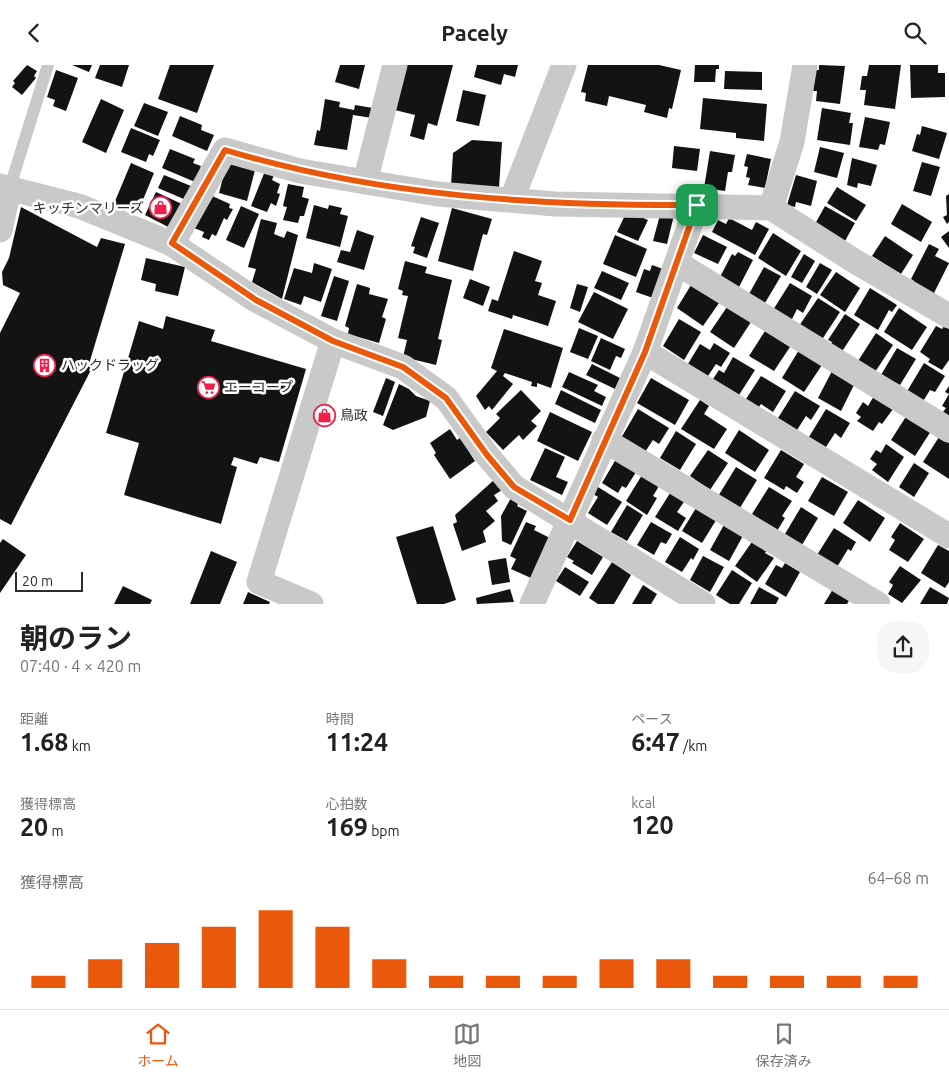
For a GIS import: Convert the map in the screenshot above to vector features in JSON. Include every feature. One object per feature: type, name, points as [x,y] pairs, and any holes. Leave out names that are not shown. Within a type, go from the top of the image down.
[{"type":"street","points":[[365,182],[395,65]]},
{"type":"street","points":[[512,199],[564,65]]},
{"type":"street","points":[[771,208],[792,142],[805,65]]},
{"type":"street","points":[[172,243],[225,150],[300,171],[438,194],[603,205],[697,205],[771,208],[856,262],[949,316]]},
{"type":"street","points":[[0,230],[4,188],[79,207],[172,243],[256,300],[333,341],[403,367],[446,398],[487,455],[514,487],[704,604]]},
{"type":"street","points":[[532,604],[645,352],[697,205]]},
{"type":"street","points":[[677,263],[949,430]]},
{"type":"street","points":[[311,604],[260,582],[333,341]]},
{"type":"street","points":[[645,352],[949,536]]},
{"type":"street","points":[[604,440],[878,604]]},
{"type":"lane","points":[[4,188],[48,65]]},
{"type":"building","points":[[27,65],[37,71],[34,76],[36,78],[22,95],[12,87],[15,83],[13,81]]},
{"type":"building","points":[[72,65],[92,65],[89,72]]},
{"type":"building","points":[[100,65],[129,65],[122,87],[95,78]]},
{"type":"building","points":[[170,65],[214,65],[197,113],[158,99]]},
{"type":"building","points":[[340,65],[365,65],[359,89],[335,82]]},
{"type":"building","points":[[407,65],[453,65],[437,126],[428,123],[424,140],[410,136],[415,115],[395,110]]},
{"type":"building","points":[[477,65],[518,65],[515,77],[504,74],[501,85],[474,77]]},
{"type":"building","points":[[588,65],[659,65],[681,70],[672,109],[669,108],[667,118],[644,112],[646,105],[609,96],[607,106],[585,101],[586,93],[581,92]]},
{"type":"building","points":[[695,65],[719,65],[719,69],[716,69],[715,82],[694,82]]},
{"type":"building","points":[[819,65],[845,66],[840,104],[816,101],[817,91],[813,91],[816,70],[819,70]]},
{"type":"building","points":[[869,65],[901,65],[895,109],[864,105],[866,90],[860,90],[862,76],[867,76]]},
{"type":"building","points":[[910,65],[938,65],[938,73],[945,73],[945,97],[911,98]]},
{"type":"building","points":[[56,70],[78,78],[66,111],[53,106],[55,100],[47,97]]},
{"type":"building","points":[[725,71],[762,72],[762,90],[724,89]]},
{"type":"building","points":[[463,90],[486,95],[479,126],[456,121]]},
{"type":"building","points":[[703,98],[767,104],[764,141],[736,138],[736,133],[700,129]]},
{"type":"building","points":[[101,99],[124,110],[106,153],[82,142]]},
{"type":"building","points":[[325,99],[340,102],[339,107],[354,110],[355,105],[373,108],[372,118],[353,115],[347,150],[314,145],[317,130],[320,131]]},
{"type":"building","points":[[144,103],[168,112],[158,136],[134,126]]},
{"type":"building","points":[[822,108],[851,113],[849,123],[853,123],[850,145],[817,140]]},
{"type":"building","points":[[180,116],[202,125],[201,130],[214,135],[207,151],[172,136]]},
{"type":"building","points":[[865,117],[890,122],[885,145],[880,144],[878,150],[859,147]]},
{"type":"building","points":[[922,126],[947,133],[939,159],[912,151],[917,134],[920,135]]},
{"type":"building","points":[[131,128],[160,140],[153,156],[149,154],[146,162],[121,152]]},
{"type":"building","points":[[472,140],[502,142],[499,188],[451,185],[453,153]]},
{"type":"building","points":[[674,146],[700,149],[697,171],[672,168]]},
{"type":"building","points":[[820,147],[844,153],[837,178],[814,172]]},
{"type":"building","points":[[170,149],[195,159],[193,163],[201,166],[195,182],[162,168]]},
{"type":"building","points":[[710,151],[735,155],[732,172],[728,172],[725,191],[704,188]]},
{"type":"building","points":[[747,154],[771,159],[765,188],[748,185],[750,178],[746,177],[748,167],[744,166]]},
{"type":"building","points":[[852,158],[877,165],[871,186],[858,183],[857,188],[847,185]]},
{"type":"building","points":[[227,162],[255,170],[247,201],[219,193]]},
{"type":"building","points":[[922,162],[940,167],[931,196],[913,191]]},
{"type":"building","points":[[131,163],[154,173],[138,212],[126,207],[125,211],[113,206]]},
{"type":"building","points":[[265,171],[274,175],[272,180],[280,184],[277,193],[280,194],[276,206],[271,203],[267,212],[251,206]]},
{"type":"building","points":[[164,175],[191,186],[186,200],[158,188]]},
{"type":"building","points":[[796,175],[817,181],[811,206],[796,202],[795,207],[787,205]]},
{"type":"building","points":[[288,184],[304,187],[302,197],[309,199],[304,216],[300,216],[298,223],[283,220],[287,207],[283,206]]},
{"type":"building","points":[[837,187],[866,205],[856,221],[827,203]]},
{"type":"building","points":[[156,192],[184,205],[172,229],[145,215]]},
{"type":"building","points":[[949,194],[949,222],[947,224],[943,217],[947,215],[946,196]]},
{"type":"building","points":[[210,195],[230,204],[229,208],[233,209],[227,220],[224,218],[216,236],[212,234],[209,240],[202,237],[204,232],[194,228]]},
{"type":"building","points":[[902,204],[932,222],[921,242],[891,224]]},
{"type":"building","points":[[314,205],[328,209],[329,205],[342,208],[340,214],[348,216],[340,247],[306,238]]},
{"type":"building","points":[[241,206],[259,214],[244,248],[226,240]]},
{"type":"building","points":[[825,206],[855,223],[845,241],[815,224]]},
{"type":"building","name":"ハックドラッグ","points":[[21,207],[97,247],[101,238],[125,244],[89,364],[93,366],[11,525],[0,519],[0,333],[20,293],[3,285],[2,272],[9,258]]},
{"type":"building","points":[[452,208],[492,219],[487,235],[483,234],[473,271],[438,261]]},
{"type":"building","points":[[627,211],[648,220],[638,241],[617,232]]},
{"type":"building","points":[[661,211],[674,215],[667,244],[653,241]]},
{"type":"building","points":[[421,217],[439,223],[427,258],[413,253],[415,247],[411,246]]},
{"type":"building","points":[[729,218],[752,230],[756,222],[769,229],[755,255],[712,232],[718,220],[726,224]]},
{"type":"building","points":[[261,219],[277,223],[274,234],[284,238],[287,231],[298,235],[282,299],[252,282],[256,269],[248,267]]},
{"type":"building","points":[[357,230],[374,236],[364,270],[337,262],[341,250],[350,252]]},
{"type":"building","points":[[949,231],[949,248],[941,237]]},
{"type":"building","points":[[773,233],[801,251],[786,276],[758,258]]},
{"type":"building","points":[[615,235],[647,249],[636,277],[603,264]]},
{"type":"building","points":[[703,235],[727,247],[718,264],[694,253]]},
{"type":"building","points":[[885,236],[913,255],[901,274],[872,256]]},
{"type":"building","points":[[929,244],[939,249],[935,256],[949,263],[933,295],[912,284],[914,281],[911,279]]},
{"type":"building","points":[[514,251],[542,261],[535,281],[542,283],[538,295],[556,301],[548,326],[513,315],[512,319],[488,311],[492,299],[498,301]]},
{"type":"building","points":[[738,252],[753,260],[739,287],[720,277],[732,254],[735,256]]},
{"type":"building","points":[[804,254],[815,261],[802,283],[791,277]]},
{"type":"building","points":[[146,258],[185,267],[178,296],[155,291],[156,284],[141,280]]},
{"type":"building","points":[[405,261],[427,267],[425,273],[452,280],[438,339],[442,340],[436,365],[403,357],[407,340],[398,338],[408,296],[402,295],[403,291],[398,289]]},
{"type":"building","points":[[314,263],[332,269],[321,302],[304,296],[301,305],[284,299],[294,268],[312,273]]},
{"type":"building","points":[[820,263],[832,270],[817,294],[806,287]]},
{"type":"building","points":[[652,265],[663,269],[653,298],[636,292],[644,269],[650,271]]},
{"type":"building","points":[[764,267],[781,276],[765,303],[749,294]]},
{"type":"building","points":[[602,271],[629,283],[621,300],[594,288]]},
{"type":"building","points":[[836,272],[860,288],[845,312],[820,295]]},
{"type":"building","points":[[334,276],[349,281],[337,321],[321,316]]},
{"type":"building","points":[[470,279],[490,287],[483,306],[463,298]]},
{"type":"building","points":[[790,283],[812,296],[803,313],[797,309],[791,321],[773,310]]},
{"type":"building","points":[[357,284],[370,288],[369,294],[388,299],[382,317],[386,319],[379,343],[348,334],[349,328],[345,326]]},
{"type":"building","points":[[577,284],[588,287],[580,312],[570,308]]},
{"type":"building","points":[[691,285],[719,303],[703,326],[677,308]]},
{"type":"building","points":[[870,288],[897,305],[892,312],[889,310],[878,330],[854,315]]},
{"type":"building","points":[[594,292],[628,309],[613,339],[578,322]]},
{"type":"building","points":[[818,298],[840,312],[821,341],[799,326]]},
{"type":"building","points":[[727,307],[751,322],[734,348],[710,332]]},
{"type":"building","points":[[899,308],[927,327],[912,350],[884,332]]},
{"type":"building","points":[[845,314],[860,324],[841,353],[830,346],[832,342],[828,340]]},
{"type":"building","name":"エーコープ","points":[[166,316],[215,330],[211,341],[306,369],[279,462],[260,457],[257,464],[234,457],[231,465],[237,467],[221,524],[124,495],[139,443],[106,433],[139,321],[163,329]]},
{"type":"building","points":[[679,319],[701,332],[684,360],[663,346]]},
{"type":"building","points":[[936,326],[942,329],[944,326],[949,329],[949,360],[942,370],[928,362],[930,359],[920,352]]},
{"type":"building","points":[[579,328],[598,336],[588,359],[570,352]]},
{"type":"building","points":[[504,329],[563,348],[551,388],[537,383],[537,387],[531,386],[532,382],[505,373],[503,376],[513,384],[492,410],[489,406],[485,410],[476,396],[497,371],[491,368]]},
{"type":"building","points":[[765,331],[790,347],[774,371],[749,356]]},
{"type":"building","points":[[876,333],[893,345],[875,372],[858,361]]},
{"type":"building","points":[[601,338],[625,349],[621,358],[616,356],[610,370],[591,361]]},
{"type":"building","points":[[714,343],[730,353],[721,367],[716,364],[708,376],[688,364],[700,344],[710,350]]},
{"type":"building","points":[[897,348],[916,359],[900,385],[881,375]]},
{"type":"building","points":[[799,350],[822,365],[804,392],[782,378]]},
{"type":"building","points":[[733,357],[755,370],[739,395],[713,379],[719,370],[724,373]]},
{"type":"building","points":[[924,363],[945,376],[935,392],[930,390],[922,403],[906,393]]},
{"type":"building","points":[[592,364],[620,378],[615,389],[586,375]]},
{"type":"building","points":[[832,371],[855,383],[841,411],[818,398]]},
{"type":"building","points":[[569,372],[598,385],[594,391],[606,397],[602,406],[562,387]]},
{"type":"building","points":[[761,376],[786,391],[773,412],[761,404],[759,407],[746,399]]},
{"type":"building","points":[[386,378],[395,382],[383,416],[373,412]]},
{"type":"building","points":[[651,378],[689,400],[675,425],[637,403]]},
{"type":"building","points":[[399,384],[409,389],[416,396],[430,401],[426,417],[393,430],[383,425]]},
{"type":"building","points":[[949,386],[949,394],[945,392]]},
{"type":"building","points":[[521,390],[541,411],[531,421],[537,426],[523,440],[519,435],[503,450],[486,432],[500,418],[496,414]]},
{"type":"building","points":[[561,390],[601,410],[595,423],[555,404]]},
{"type":"building","points":[[795,391],[820,406],[811,420],[806,416],[797,430],[778,418]]},
{"type":"building","points":[[949,394],[949,416],[943,412],[946,408],[942,406]]},
{"type":"building","points":[[874,396],[893,409],[882,424],[879,422],[873,431],[857,421],[861,417],[856,413],[863,402],[868,406]]},
{"type":"building","points":[[700,400],[709,406],[704,414],[727,429],[714,449],[681,429]]},
{"type":"building","points":[[638,409],[669,428],[659,444],[653,440],[645,452],[621,438]]},
{"type":"building","points":[[826,409],[850,423],[841,438],[835,433],[826,447],[809,437]]},
{"type":"building","points":[[550,412],[592,432],[578,461],[537,441]]},
{"type":"building","points":[[907,415],[931,431],[915,456],[891,440]]},
{"type":"building","points":[[450,429],[457,440],[460,438],[475,461],[450,479],[434,455],[436,453],[430,443]]},
{"type":"building","points":[[739,430],[769,450],[755,472],[725,453]]},
{"type":"building","points":[[676,431],[696,444],[680,470],[660,458]]},
{"type":"building","points":[[939,437],[949,443],[949,479],[923,462]]},
{"type":"building","points":[[886,444],[904,457],[888,482],[872,470],[877,464],[870,459],[876,450],[881,453]]},
{"type":"building","points":[[545,448],[565,457],[556,477],[568,482],[562,495],[530,480]]},
{"type":"building","points":[[708,450],[728,463],[710,490],[690,476]]},
{"type":"building","points":[[781,450],[804,464],[796,477],[804,482],[797,493],[786,486],[784,490],[764,478]]},
{"type":"building","points":[[616,459],[636,472],[626,488],[622,486],[618,493],[602,483]]},
{"type":"building","points":[[914,463],[929,473],[914,497],[899,487]]},
{"type":"building","points":[[736,467],[757,480],[738,511],[717,498]]},
{"type":"building","points":[[642,475],[659,486],[653,496],[657,498],[647,515],[626,501]]},
{"type":"building","points":[[822,477],[848,492],[834,516],[808,501]]},
{"type":"building","points":[[494,480],[502,490],[494,495],[498,501],[486,511],[495,521],[483,531],[486,542],[462,551],[453,524],[457,522],[455,515]]},
{"type":"building","points":[[598,487],[622,502],[607,525],[588,513],[598,497],[593,494]]},
{"type":"building","points":[[769,487],[792,501],[782,516],[785,518],[777,531],[752,514]]},
{"type":"building","points":[[672,490],[686,499],[677,512],[686,518],[678,531],[655,517]]},
{"type":"building","points":[[511,498],[519,502],[517,506],[527,511],[511,545],[502,541],[501,516]]},
{"type":"building","points":[[858,500],[885,518],[870,542],[843,523]]},
{"type":"building","points":[[627,505],[643,515],[627,541],[611,532]]},
{"type":"building","points":[[801,507],[818,518],[802,545],[785,534]]},
{"type":"building","points":[[696,508],[718,517],[702,543],[682,531]]},
{"type":"building","points":[[526,522],[536,526],[534,530],[550,538],[531,578],[511,569],[516,559],[510,556]]},
{"type":"building","points":[[651,522],[672,534],[666,544],[661,542],[654,555],[637,545]]},
{"type":"building","points":[[725,523],[744,534],[729,561],[710,550]]},
{"type":"building","points":[[900,523],[924,539],[908,562],[889,550],[895,540],[891,537]]},
{"type":"building","points":[[433,526],[456,600],[444,604],[417,604],[396,537]]},
{"type":"building","points":[[834,528],[856,542],[851,551],[848,549],[837,567],[817,555]]},
{"type":"building","points":[[680,537],[699,549],[693,560],[691,558],[682,572],[665,562]]},
{"type":"building","points":[[3,539],[26,555],[0,593],[0,543]]},
{"type":"building","points":[[754,539],[768,549],[765,553],[774,558],[757,582],[735,566]]},
{"type":"building","points":[[577,541],[603,557],[592,575],[572,563],[574,561],[567,557]]},
{"type":"building","points":[[938,545],[949,551],[949,582],[945,588],[921,573]]},
{"type":"building","points":[[211,551],[237,562],[220,604],[190,604]]},
{"type":"building","points":[[703,556],[724,567],[710,592],[690,580]]},
{"type":"building","points":[[506,558],[510,582],[492,585],[488,561]]},
{"type":"building","points":[[612,562],[631,575],[614,604],[598,604],[589,598]]},
{"type":"building","points":[[785,563],[800,572],[786,597],[765,584],[776,565],[782,568]]},
{"type":"building","points":[[900,566],[921,580],[902,603],[888,594],[893,585],[889,582]]},
{"type":"building","points":[[565,567],[589,582],[580,596],[556,581]]},
{"type":"building","points":[[732,570],[752,583],[739,604],[730,604],[716,595]]},
{"type":"building","points":[[643,585],[657,594],[651,604],[632,604]]},
{"type":"building","points":[[123,586],[152,600],[150,604],[114,604]]},
{"type":"building","points":[[759,587],[779,598],[776,604],[750,604]]},
{"type":"building","points":[[930,587],[949,598],[947,604],[920,604]]},
{"type":"building","points":[[510,589],[514,602],[477,604],[476,598]]},
{"type":"building","points":[[833,589],[850,599],[847,604],[824,604]]},
{"type":"building","points":[[248,592],[270,602],[269,604],[243,604]]},
{"type":"place","name":"キッチンマリーズ","points":[[160,208]]},
{"type":"place","name":"ハックドラッグ","points":[[45,365]]},
{"type":"place","name":"エーコープ","points":[[208,387]]},
{"type":"place","name":"鳥政","points":[[324,415]]},
{"type":"route","points":[[225,150],[300,171],[438,194],[556,204],[697,205],[645,352],[604,440],[570,520],[514,487],[487,455],[446,398],[403,367],[333,341],[256,300],[172,243],[225,150]]}]
